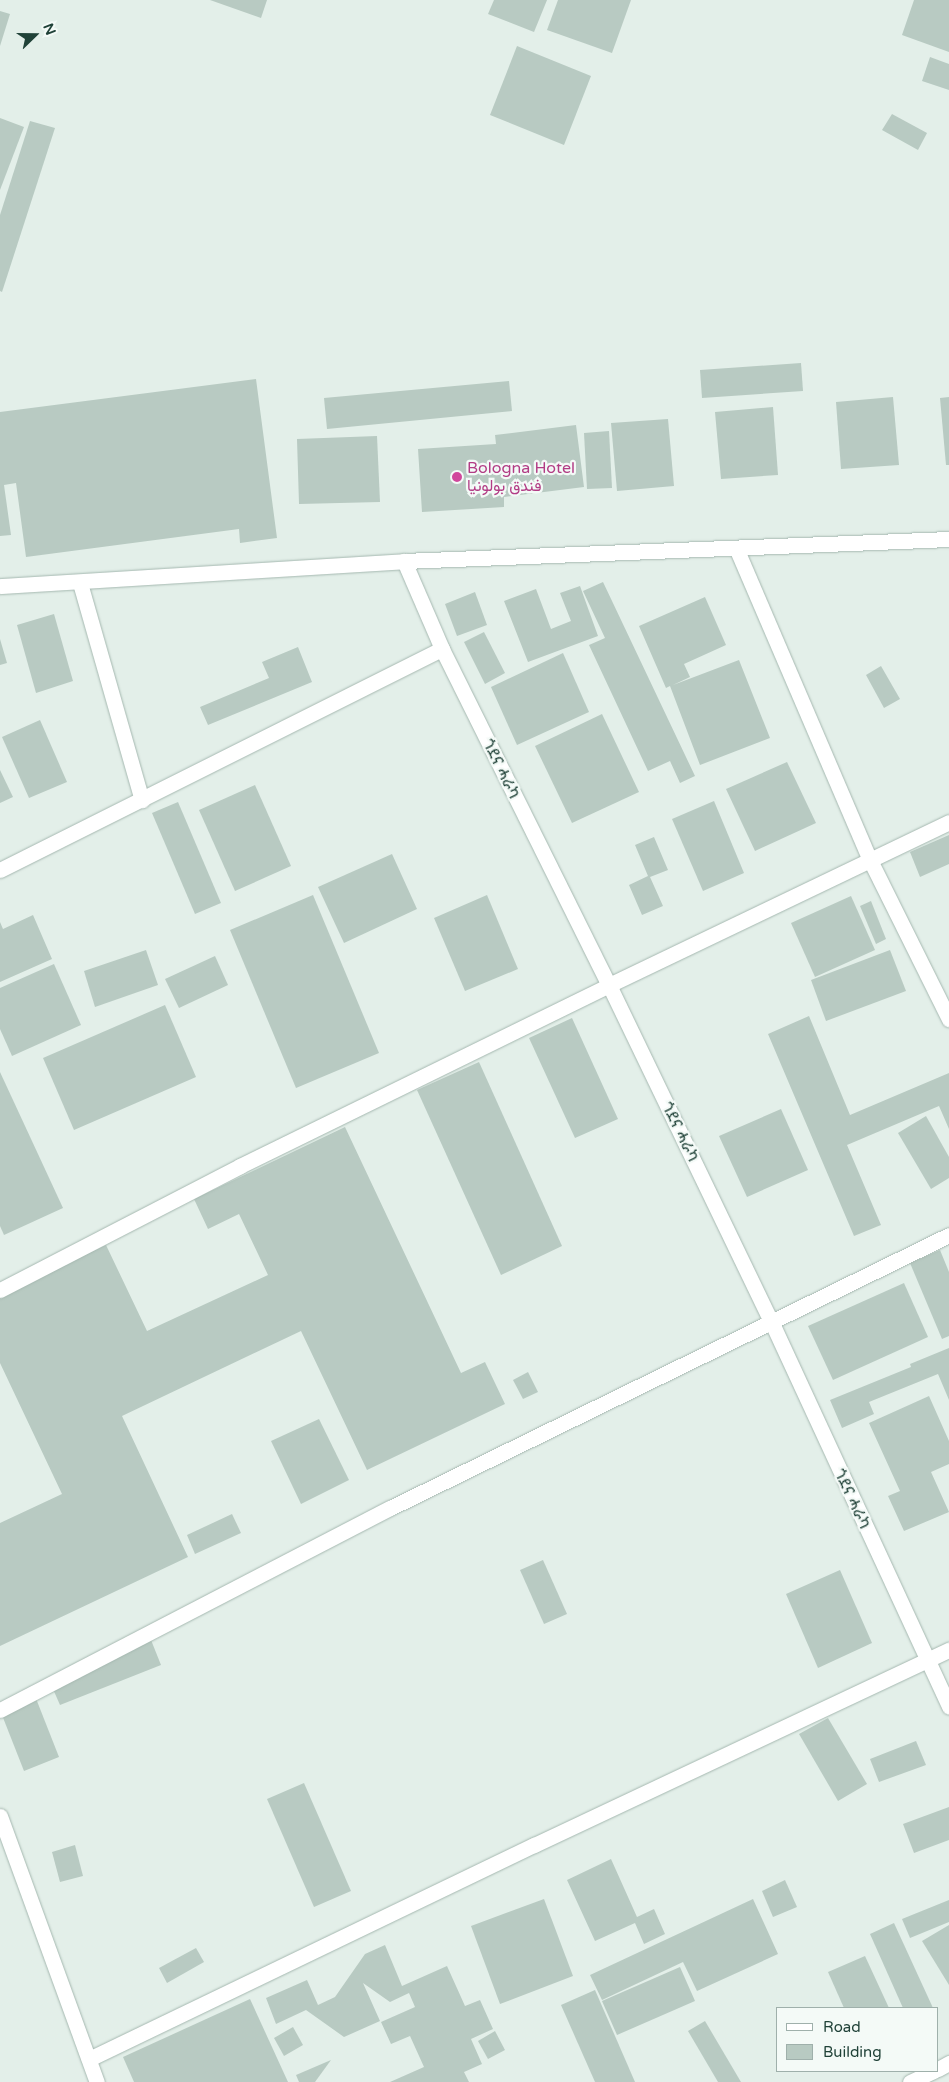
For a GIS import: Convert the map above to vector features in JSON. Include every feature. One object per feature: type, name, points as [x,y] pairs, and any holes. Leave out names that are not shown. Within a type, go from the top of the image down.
[{"type":"street","points":[[0,586],[80,583],[404,562],[737,550],[949,539]]},
{"type":"street","points":[[737,550],[870,860],[949,1019]]},
{"type":"street","name":"ጎደና ሓራካ","points":[[404,562],[442,649],[609,985],[771,1321],[949,1706]]},
{"type":"street","points":[[80,583],[142,800]]},
{"type":"street","points":[[0,870],[442,649]]},
{"type":"street","points":[[0,1290],[240,1166],[609,985],[949,822]]},
{"type":"street","points":[[0,1710],[390,1508],[949,1235]]},
{"type":"street","points":[[88,2059],[534,1845],[949,1650]]},
{"type":"street","points":[[0,1816],[97,2082]]},
{"type":"street","points":[[910,2082],[932,2072]]},
{"type":"building","points":[[210,0],[267,0],[261,18]]},
{"type":"building","points":[[494,0],[547,0],[534,32],[488,14]]},
{"type":"building","points":[[558,0],[631,0],[612,53],[547,30]]},
{"type":"building","points":[[914,0],[949,0],[949,52],[902,35]]},
{"type":"building","points":[[0,11],[10,14],[0,46]]},
{"type":"building","points":[[517,46],[591,76],[564,145],[490,115]]},
{"type":"building","points":[[930,57],[949,64],[949,90],[922,81]]},
{"type":"building","points":[[892,114],[927,133],[918,150],[882,130]]},
{"type":"building","points":[[0,118],[24,127],[0,190]]},
{"type":"building","points":[[30,121],[55,128],[2,292],[0,291],[0,215]]},
{"type":"building","points":[[801,363],[803,391],[702,398],[700,370]]},
{"type":"building","points":[[256,379],[277,538],[240,543],[239,529],[26,557],[16,483],[4,485],[11,535],[0,536],[0,412]]},
{"type":"building","points":[[509,381],[512,411],[327,429],[324,398]]},
{"type":"building","points":[[893,397],[899,465],[841,469],[836,402]]},
{"type":"building","points":[[949,397],[949,465],[946,465],[940,398]]},
{"type":"building","points":[[773,407],[778,475],[721,479],[715,412]]},
{"type":"building","points":[[668,419],[674,486],[617,491],[611,423]]},
{"type":"building","points":[[576,425],[584,487],[504,497],[504,507],[422,512],[418,449],[496,444],[495,435]]},
{"type":"building","points":[[609,431],[612,488],[587,489],[584,433]]},
{"type":"building","points":[[377,436],[380,502],[299,504],[297,439]]},
{"type":"building","points":[[603,582],[695,776],[680,783],[670,761],[648,771],[589,645],[605,638],[583,591]]},
{"type":"building","points":[[580,586],[598,636],[528,662],[504,601],[536,589],[551,629],[571,621],[560,593]]},
{"type":"building","points":[[475,592],[487,625],[457,636],[445,604]]},
{"type":"building","points":[[705,597],[726,645],[684,664],[690,677],[673,685],[739,660],[770,738],[700,765],[670,686],[666,688],[639,626]]},
{"type":"building","points":[[54,614],[73,681],[36,693],[17,625]]},
{"type":"building","points":[[484,632],[505,673],[485,684],[464,642]]},
{"type":"building","points":[[0,639],[7,663],[0,665]]},
{"type":"building","points":[[298,647],[312,682],[208,725],[200,707],[269,678],[262,662]]},
{"type":"building","points":[[563,653],[589,712],[517,745],[491,687]]},
{"type":"building","points":[[881,666],[900,699],[884,708],[866,675]]},
{"type":"building","points":[[602,714],[639,792],[572,823],[535,746]]},
{"type":"building","points":[[40,720],[67,782],[29,798],[2,737]]},
{"type":"building","points":[[787,762],[816,823],[755,851],[726,789]]},
{"type":"building","points":[[0,770],[13,797],[0,803]]},
{"type":"building","points":[[255,785],[291,866],[235,891],[199,810]]},
{"type":"building","points":[[714,801],[744,873],[703,891],[672,819]]},
{"type":"building","points":[[178,802],[221,903],[195,914],[152,813]]},
{"type":"building","points":[[949,835],[949,864],[920,877],[910,852]]},
{"type":"building","points":[[654,837],[668,870],[650,877],[663,906],[642,915],[629,885],[648,876],[635,845]]},
{"type":"building","points":[[392,854],[417,909],[344,943],[318,887]]},
{"type":"building","points":[[313,895],[379,1053],[296,1088],[230,930]]},
{"type":"building","points":[[487,895],[518,969],[465,991],[434,918]]},
{"type":"building","points":[[851,896],[875,950],[815,977],[791,923]]},
{"type":"building","points":[[871,901],[886,939],[876,944],[860,906]]},
{"type":"building","points":[[33,915],[52,959],[0,982],[0,922],[3,929]]},
{"type":"building","points":[[146,950],[158,985],[95,1007],[84,971]]},
{"type":"building","points":[[890,950],[906,991],[826,1021],[811,980]]},
{"type":"building","points":[[215,956],[228,985],[179,1008],[165,979]]},
{"type":"building","points":[[54,964],[81,1025],[12,1056],[0,1029],[0,988]]},
{"type":"building","points":[[165,1005],[196,1077],[74,1130],[43,1058]]},
{"type":"building","points":[[809,1016],[850,1115],[949,1073],[949,1129],[939,1106],[847,1145],[881,1225],[854,1236],[768,1034]]},
{"type":"building","points":[[572,1018],[618,1119],[575,1138],[529,1038]]},
{"type":"building","points":[[479,1062],[562,1246],[501,1275],[417,1090]]},
{"type":"building","points":[[0,1072],[63,1208],[4,1235],[0,1226]]},
{"type":"building","points":[[781,1109],[808,1170],[747,1197],[719,1136]]},
{"type":"building","points":[[926,1116],[949,1157],[949,1178],[931,1189],[898,1133]]},
{"type":"building","points":[[345,1127],[461,1373],[485,1362],[505,1404],[367,1470],[301,1331],[122,1416],[188,1557],[0,1646],[0,1523],[62,1494],[0,1363],[0,1295],[106,1245],[147,1331],[268,1275],[239,1214],[208,1229],[194,1199]]},
{"type":"building","points":[[940,1250],[949,1272],[949,1336],[942,1339],[910,1263]]},
{"type":"building","points":[[904,1283],[928,1337],[833,1380],[808,1326]]},
{"type":"building","points":[[949,1348],[949,1400],[938,1374],[869,1402],[874,1414],[842,1428],[830,1400],[911,1367],[910,1364]]},
{"type":"building","points":[[528,1372],[538,1392],[523,1399],[513,1380]]},
{"type":"building","points":[[929,1396],[949,1441],[949,1464],[931,1472],[949,1512],[904,1531],[888,1496],[900,1491],[869,1423]]},
{"type":"building","points":[[319,1419],[349,1480],[301,1504],[271,1441]]},
{"type":"building","points":[[232,1514],[241,1533],[195,1554],[187,1535]]},
{"type":"building","points":[[543,1560],[567,1614],[544,1624],[520,1570]]},
{"type":"building","points":[[840,1570],[872,1643],[818,1668],[786,1594]]},
{"type":"building","points":[[151,1640],[161,1665],[60,1705],[49,1680]]},
{"type":"building","points":[[35,1696],[59,1757],[24,1771],[0,1710]]},
{"type":"building","points":[[828,1718],[867,1784],[838,1801],[799,1734]]},
{"type":"building","points":[[916,1741],[926,1765],[879,1782],[870,1759]]},
{"type":"building","points":[[304,1783],[351,1891],[314,1907],[267,1799]]},
{"type":"building","points":[[949,1807],[949,1840],[914,1853],[903,1824]]},
{"type":"building","points":[[75,1845],[83,1876],[60,1882],[52,1852]]},
{"type":"building","points":[[611,1859],[637,1917],[654,1909],[665,1934],[644,1944],[635,1923],[595,1941],[567,1880]]},
{"type":"building","points":[[785,1880],[797,1907],[773,1917],[762,1891]]},
{"type":"building","points":[[544,1899],[573,1976],[500,2004],[471,1926]]},
{"type":"building","points":[[753,1899],[778,1954],[697,1991],[683,1962],[602,2000],[590,1975]]},
{"type":"building","points":[[949,1900],[949,1922],[910,1938],[902,1919]]},
{"type":"building","points":[[894,1923],[933,2007],[903,2007],[870,1934]]},
{"type":"building","points":[[949,1925],[949,1985],[922,1941]]},
{"type":"building","points":[[385,1945],[402,1986],[447,1966],[465,2006],[480,2000],[493,2029],[471,2039],[482,2064],[464,2072],[469,2082],[390,2082],[424,2067],[410,2036],[391,2044],[381,2022],[415,2007],[409,1993],[390,2002],[363,1983],[380,2021],[344,2037],[306,2010],[276,2024],[266,1998],[307,1980],[318,2005],[335,1997],[365,1954]]},
{"type":"building","points":[[196,1948],[204,1962],[167,1983],[159,1968]]},
{"type":"building","points":[[865,1956],[889,2007],[844,2007],[828,1972]]},
{"type":"building","points":[[680,1967],[695,2001],[617,2035],[602,2001]]},
{"type":"building","points":[[595,1990],[635,2082],[595,2082],[561,2005]]},
{"type":"building","points":[[250,1999],[288,2082],[134,2082],[123,2057]]},
{"type":"building","points":[[705,2021],[741,2082],[718,2082],[688,2031]]},
{"type":"building","points":[[293,2027],[303,2045],[284,2056],[274,2038]]},
{"type":"building","points":[[495,2031],[505,2050],[488,2059],[478,2041]]},
{"type":"building","points":[[331,2060],[315,2082],[299,2082],[296,2075]]},
{"type":"place","name":"Bologna Hotel فندق بولونيا","points":[[457,477]]}]
